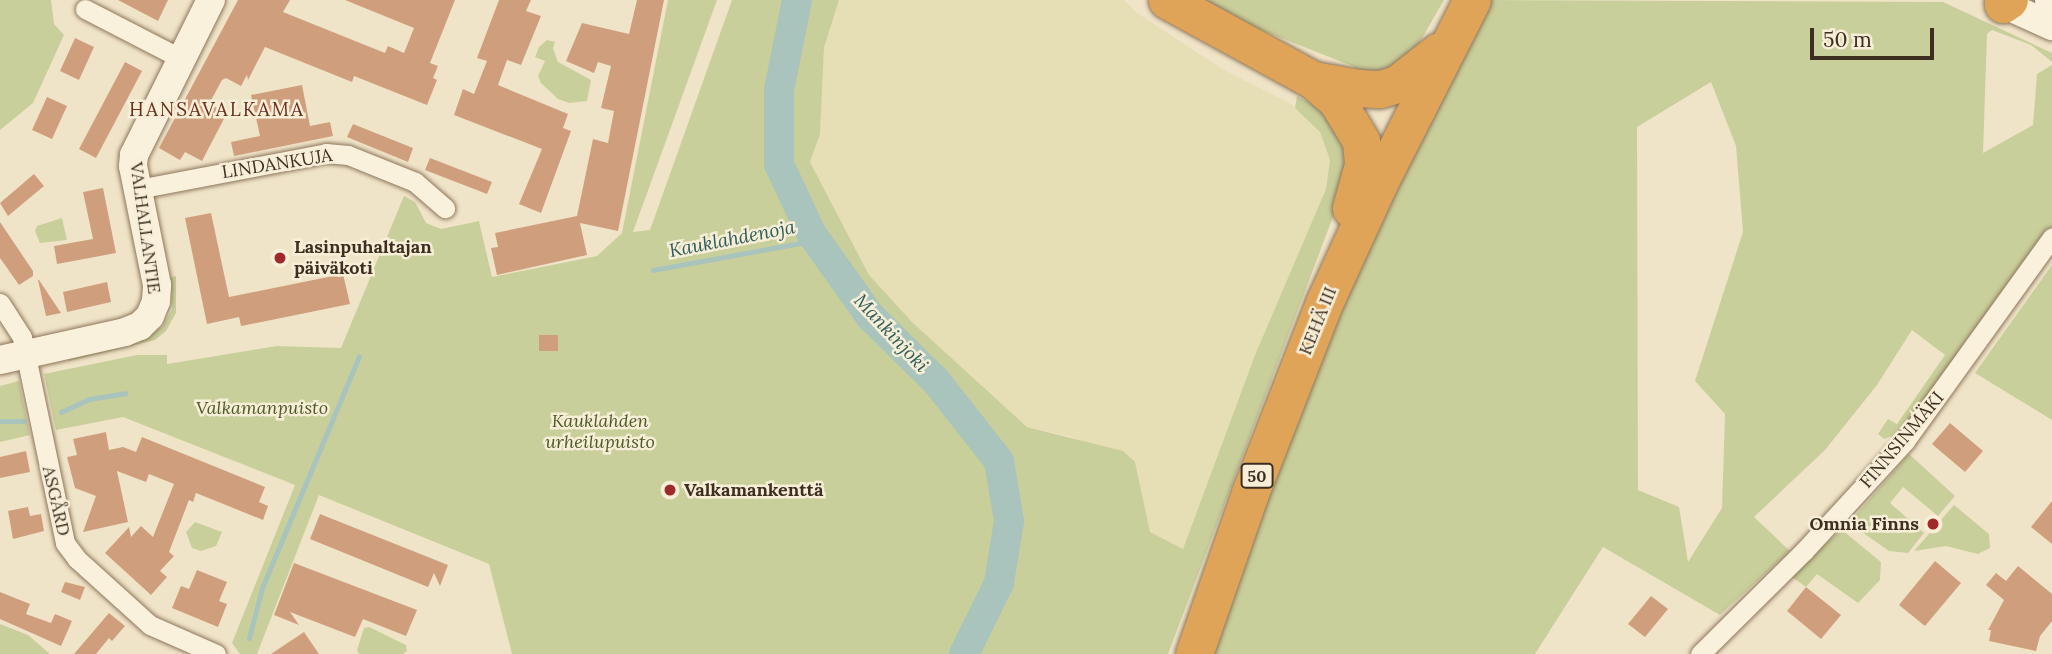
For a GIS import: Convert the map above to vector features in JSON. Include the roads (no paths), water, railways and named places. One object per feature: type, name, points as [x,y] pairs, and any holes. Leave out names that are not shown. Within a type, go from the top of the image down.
[{"type":"highway","points":[[1167,0],[1312,80],[1337,101],[1354,125],[1361,141],[1363,165],[1325,301]]},
{"type":"highway","name":"KEHÄ III","points":[[1194,654],[1250,493],[1325,301],[1472,0]]},
{"type":"highway","points":[[1312,80],[1359,89],[1380,89],[1397,84],[1449,43]]},
{"type":"street","name":"VALHALLANTIE","points":[[13,357],[125,332],[140,326],[150,316],[156,301],[157,285],[133,166],[136,145],[211,0]]},
{"type":"street","points":[[2005,1],[2052,26]]},
{"type":"street","points":[[85,9],[180,58]]},
{"type":"street","name":"LINDANKUJA","points":[[138,189],[326,153],[348,156],[415,183],[445,208]]},
{"type":"street","name":"FINNSINMÄKI","points":[[1700,654],[1804,551],[1905,441],[2052,237]]},
{"type":"street","name":"ASGÅRD","points":[[0,303],[22,337],[13,357],[65,543],[77,559],[150,625],[216,654]]},
{"type":"waterway","name":"Mankinjoki","points":[[797,0],[779,90],[779,164],[811,233],[870,316],[936,381],[999,461],[1009,521],[999,583],[964,654]]},
{"type":"waterway","name":"Kauklahdenoja","points":[[653,270],[816,240]]},
{"type":"waterway","points":[[249,638],[262,588],[359,356]]},
{"type":"waterway","name":"Kauklahdenoja","points":[[61,412],[89,399],[126,393]]},
{"type":"waterway","name":"Kauklahdenoja","points":[[0,421],[24,421]]},
{"type":"place","name":"Lasinpuhaltajan päiväkoti","points":[[280,258]]},
{"type":"place","name":"Valkamankenttä","points":[[670,490]]},
{"type":"place","name":"Omnia Finns","points":[[1933,524]]},
{"type":"district","name":"HANSAVALKAMA","points":[[217,110]]},
{"type":"park label","name":"Valkamanpuisto","points":[[262,408]]},
{"type":"park label","name":"Kauklahden urheilupuisto","points":[[600,432]]}]
